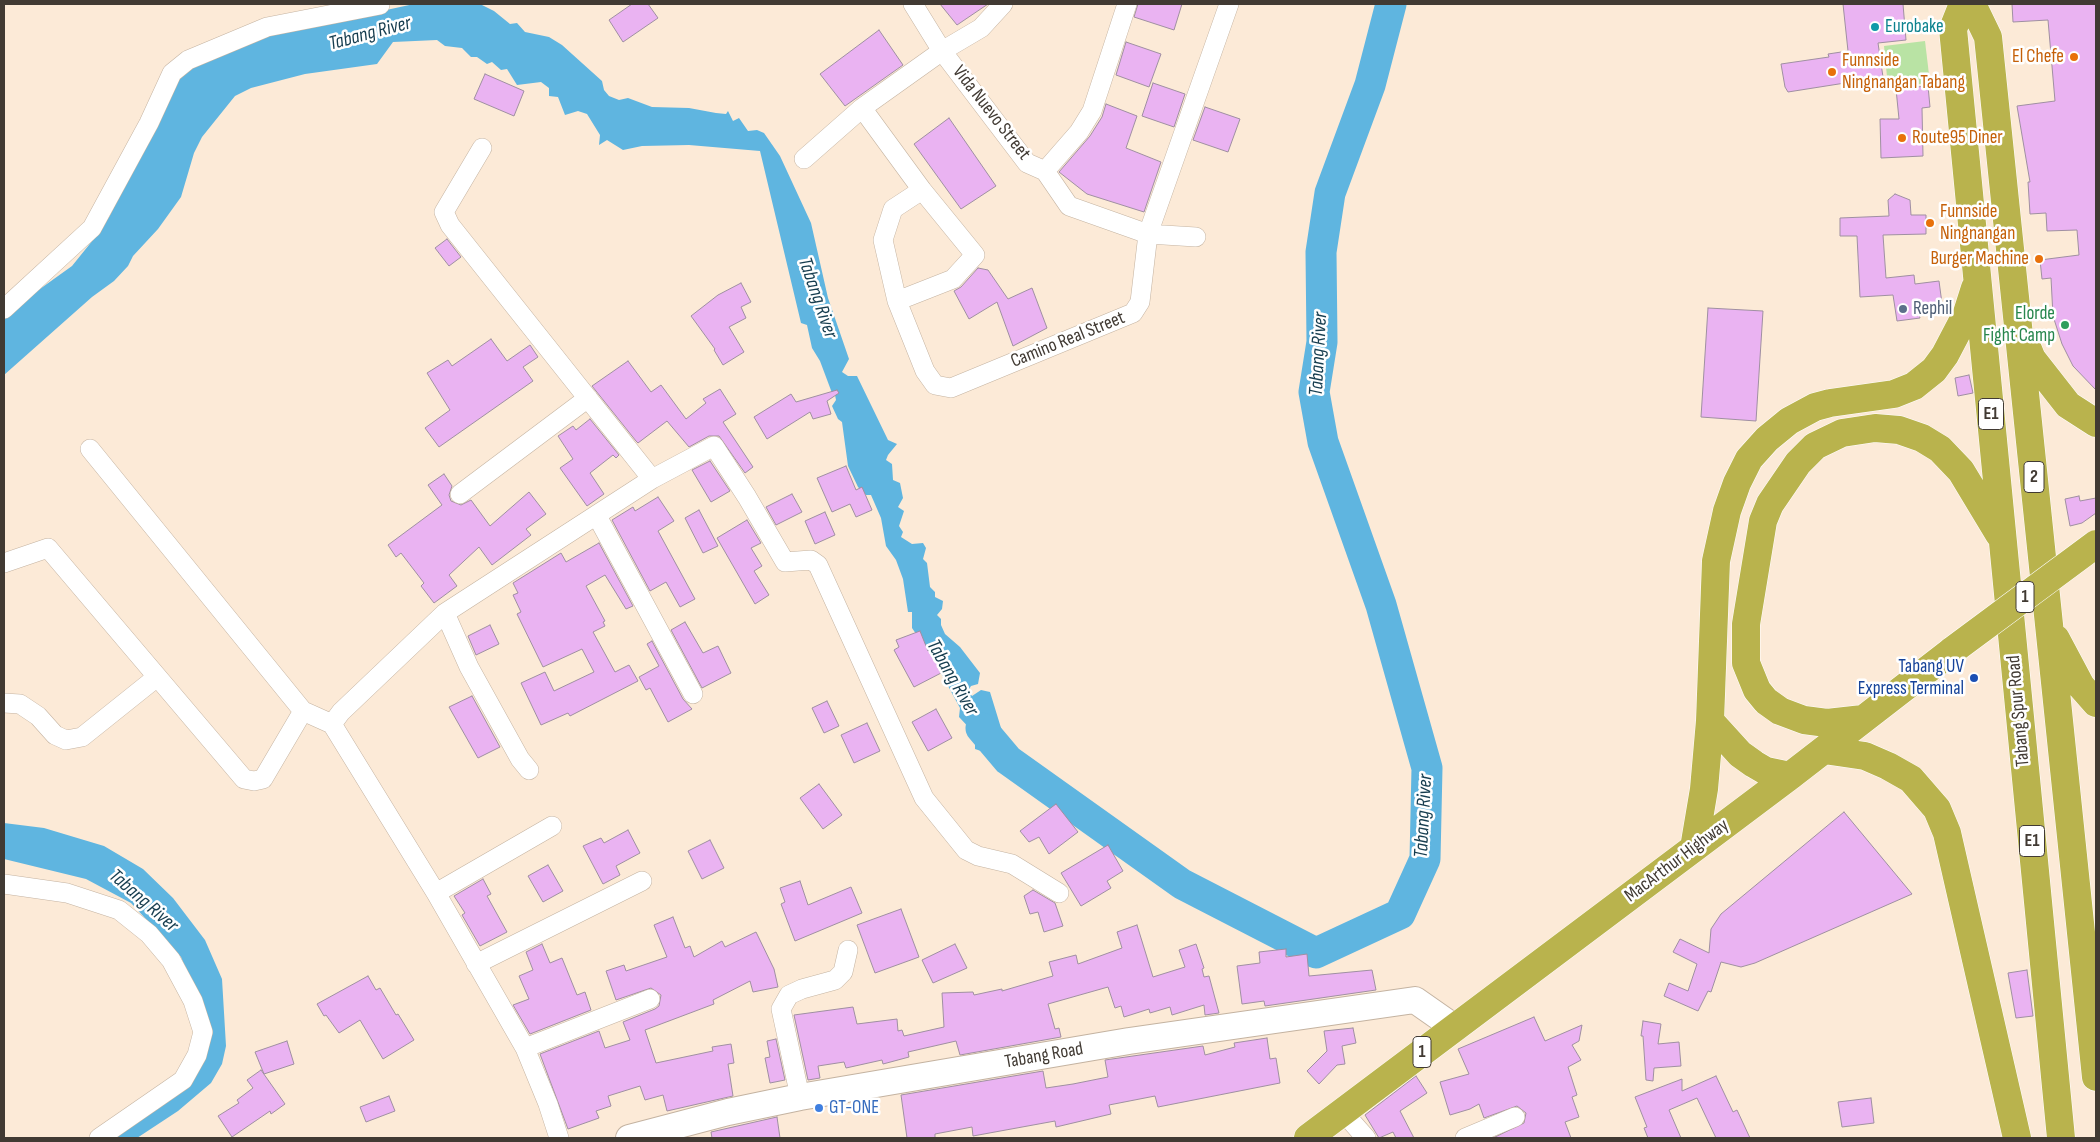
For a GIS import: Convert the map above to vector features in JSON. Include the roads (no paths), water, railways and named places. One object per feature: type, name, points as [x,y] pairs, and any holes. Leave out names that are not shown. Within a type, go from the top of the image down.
[{"type":"highway","points":[[1694,848],[1704,789],[1710,720],[1716,561],[1727,511],[1749,458],[1767,438],[1789,421],[1815,407],[1830,402],[1894,394],[1914,386],[1934,370],[1945,355],[1966,313],[1977,284],[1953,29],[1963,4]]},
{"type":"highway","name":"2","points":[[1972,4],[1988,37],[2049,627]]},
{"type":"highway","name":"Tabang Spur Road","points":[[1977,284],[2004,543],[2061,1138]]},
{"type":"highway","points":[[2018,327],[2032,359],[2048,381],[2068,405],[2096,424]]},
{"type":"highway","points":[[1863,719],[1826,723],[1804,720],[1780,711],[1766,701],[1758,690],[1746,663],[1746,624],[1763,521],[1770,504],[1798,463],[1815,446],[1842,433],[1875,428],[1899,430],[1922,438],[1940,449],[1961,471],[2004,543]]},
{"type":"highway","name":"MacArthur Highway","points":[[1308,1138],[1588,929],[1953,650],[2096,544]]},
{"type":"highway","points":[[2049,627],[2081,686],[2096,703]]},
{"type":"highway","name":"Tabang Spur Road","points":[[2049,627],[2096,1077]]},
{"type":"highway","points":[[1710,720],[1734,748],[1754,764],[1766,771],[1790,776]]},
{"type":"highway","points":[[1824,750],[1865,756],[1888,766],[1911,779],[1937,809],[1947,833],[2017,1138]]},
{"type":"highway","points":[[2086,972],[2096,922]]},
{"type":"main road","name":"Tabang Road","points":[[629,1138],[728,1112],[800,1097],[1129,1041],[1415,1000],[1456,1028]]},
{"type":"street","name":"Vida Nuevo Street","points":[[913,4],[942,51],[1027,163],[1045,172],[1069,206],[1148,234],[1196,238]]},
{"type":"street","points":[[804,159],[862,108],[942,51],[981,28],[1003,4]]},
{"type":"street","points":[[1045,172],[1080,132],[1092,111],[1127,4]]},
{"type":"street","name":"Camino Real Street","points":[[922,190],[893,209],[883,240],[898,301],[925,371],[935,385],[951,388],[1133,313],[1140,302],[1148,234],[1229,4]]},
{"type":"street","points":[[4,309],[92,228],[149,123],[172,73],[188,60],[267,27],[380,5]]},
{"type":"street","points":[[862,108],[922,190],[975,255],[952,279],[898,301]]},
{"type":"street","points":[[482,148],[444,212],[467,248],[652,479]]},
{"type":"street","points":[[460,494],[588,398]]},
{"type":"street","points":[[332,724],[341,712],[445,613],[652,479],[714,446],[747,497],[785,562],[811,560],[818,564],[924,798],[966,850],[978,856],[1012,864],[1059,893]]},
{"type":"street","points":[[90,449],[303,711],[332,724],[436,893],[525,1048],[548,1104],[559,1138]]},
{"type":"street","points":[[597,516],[694,694]]},
{"type":"street","points":[[4,563],[48,548],[244,779],[254,781],[263,779],[303,711]]},
{"type":"street","points":[[445,613],[478,683],[520,759],[530,770]]},
{"type":"street","points":[[4,703],[20,704],[38,716],[55,735],[66,740],[82,737],[157,677]]},
{"type":"street","points":[[436,893],[552,826]]},
{"type":"street","points":[[476,964],[642,881]]},
{"type":"street","points":[[4,884],[67,893],[118,910],[149,934],[171,960],[192,1000],[203,1032],[196,1055],[183,1080],[99,1138]]},
{"type":"street","points":[[800,1097],[781,1010],[789,996],[802,989],[835,980],[843,972],[848,950]]},
{"type":"street","points":[[525,1048],[650,999]]},
{"type":"street","points":[[1343,1112],[1366,1138]]},
{"type":"street","points":[[1465,1138],[1515,1117]]},
{"type":"water","points":[[414,4],[480,4],[494,11],[510,24],[517,23],[525,32],[549,37],[562,45],[602,81],[604,90],[609,96],[619,100],[628,98],[652,107],[689,108],[726,114],[728,111],[733,121],[739,118],[748,131],[757,130],[764,133],[780,156],[811,223],[828,298],[849,359],[842,372],[848,376],[857,376],[888,440],[897,444],[886,460],[892,464],[893,480],[900,483],[903,498],[898,507],[904,511],[899,526],[903,532],[901,537],[912,544],[923,543],[926,548],[923,559],[927,563],[930,587],[935,592],[935,597],[943,601],[942,609],[937,615],[941,619],[941,625],[945,634],[960,647],[980,673],[978,684],[971,686],[968,691],[972,696],[981,690],[990,692],[1005,741],[1008,760],[975,749],[975,734],[959,717],[960,708],[935,662],[912,628],[912,612],[908,612],[903,579],[896,560],[886,546],[881,518],[871,495],[866,495],[858,487],[848,466],[842,422],[838,419],[832,406],[836,400],[835,395],[832,393],[820,361],[812,348],[807,325],[801,323],[760,151],[689,145],[642,146],[623,150],[607,140],[599,145],[600,135],[587,114],[578,111],[565,115],[558,97],[549,96],[549,88],[541,82],[517,85],[507,69],[501,70],[492,62],[487,64],[477,57],[471,57],[462,48],[445,46],[437,40],[393,42],[377,64],[305,74],[251,88],[235,96],[202,137],[194,153],[181,197],[158,229],[133,256],[128,266],[114,281],[92,297],[4,375],[4,320],[19,304],[72,266],[97,235],[109,217],[182,72],[257,38]]},
{"type":"water","points":[[4,823],[44,828],[104,846],[143,869],[173,898],[205,940],[222,979],[226,1046],[222,1064],[211,1083],[178,1111],[137,1138],[109,1138],[189,1078],[198,1001],[181,957],[131,903],[86,879],[4,859]]},
{"type":"waterway","name":"Tabang River","points":[[981,728],[1008,760],[1182,884],[1316,953],[1400,914],[1425,859],[1427,768],[1381,605],[1323,442],[1314,392],[1322,342],[1321,252],[1330,193],[1370,85],[1391,4]]},
{"type":"place","name":"Eurobake","points":[[1875,27]]},
{"type":"place","name":"El Chefe","points":[[2074,57]]},
{"type":"place","name":"Funnside Ningnangan Tabang","points":[[1832,72]]},
{"type":"place","name":"Route95 Diner","points":[[1902,138]]},
{"type":"place","name":"Funnside Ningnangan","points":[[1930,223]]},
{"type":"place","name":"Burger Machine","points":[[2039,259]]},
{"type":"place","name":"Rephil","points":[[1903,309]]},
{"type":"place","name":"Elorde Fight Camp","points":[[2065,325]]},
{"type":"place","name":"Tabang UV Express Terminal","points":[[1974,678]]},
{"type":"place","name":"GT-ONE","points":[[819,1108]]}]
